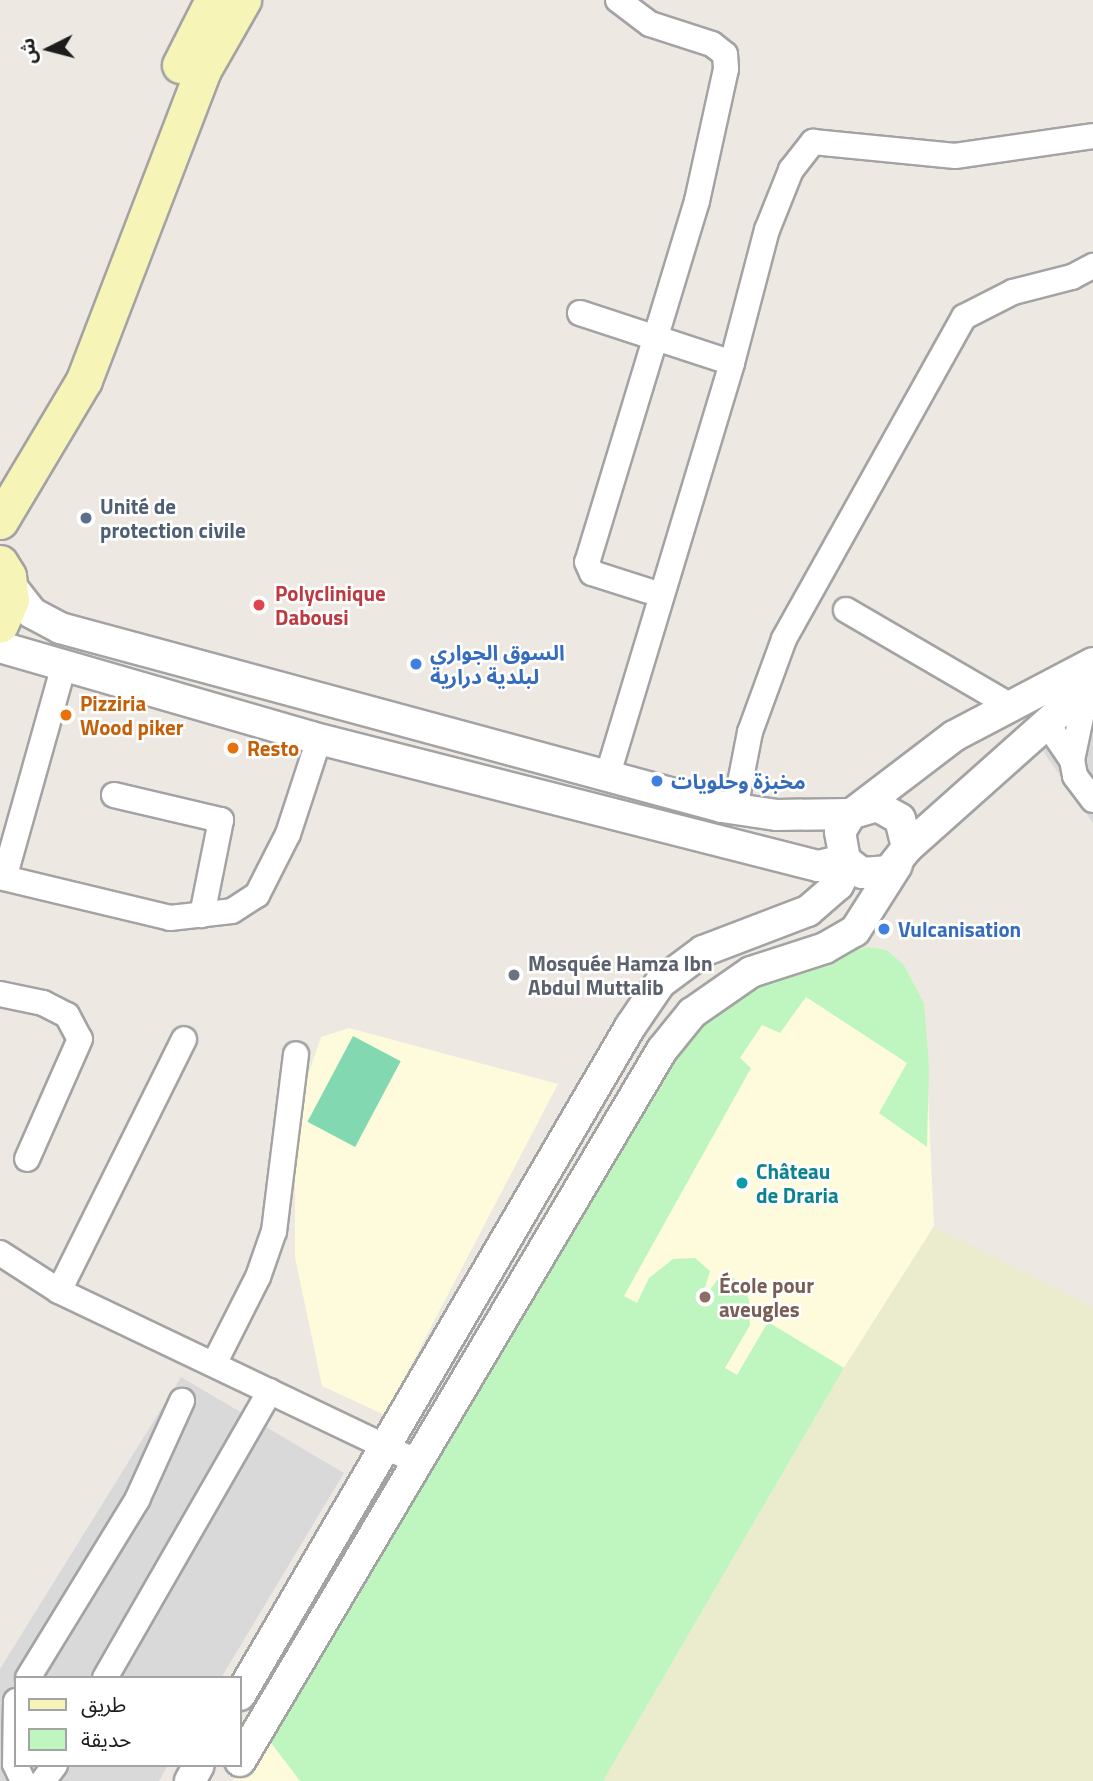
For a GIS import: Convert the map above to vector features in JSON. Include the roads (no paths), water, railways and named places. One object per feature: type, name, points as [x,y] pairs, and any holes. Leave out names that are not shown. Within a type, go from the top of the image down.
[{"type":"main road","points":[[0,471],[56,386],[100,292],[134,204],[177,74],[213,0]]},
{"type":"main road","points":[[0,521],[84,380],[107,329],[203,69],[243,0]]},
{"type":"main road","points":[[0,625],[11,600],[5,575]]},
{"type":"street","points":[[618,0],[650,24],[712,44],[725,54],[726,69],[697,201],[587,562],[592,573],[661,595]]},
{"type":"street","points":[[608,774],[732,363],[776,203],[791,170],[813,142],[955,156],[1093,136]]},
{"type":"street","points":[[735,809],[750,732],[784,639],[964,317],[1013,292],[1072,277],[1093,267]]},
{"type":"street","points":[[580,313],[732,363]]},
{"type":"street","points":[[5,575],[32,613],[60,628],[735,809],[777,815],[852,813],[877,806],[895,814],[906,829],[902,857],[855,931],[825,948],[751,972],[692,1013],[662,1050],[242,1758]]},
{"type":"street","points":[[846,610],[1011,706]]},
{"type":"street","points":[[0,647],[319,739],[818,866],[847,862],[862,873],[877,874],[902,857],[1091,676]]},
{"type":"street","points":[[64,665],[2,887],[170,918],[232,911],[257,895],[289,834],[319,739]]},
{"type":"street","points":[[242,1692],[630,1027],[660,984],[703,951],[808,911],[838,885],[847,862],[840,832],[852,813],[954,736],[1011,706],[1091,676]]},
{"type":"street","points":[[1091,676],[1072,760],[1075,776],[1093,800]]},
{"type":"street","points":[[1046,722],[1072,760]]},
{"type":"street","points":[[114,795],[221,820],[202,915]]},
{"type":"street","points":[[0,994],[43,1003],[66,1015],[80,1039],[27,1159]]},
{"type":"street","points":[[59,1291],[184,1039]]},
{"type":"street","points":[[214,1364],[258,1277],[274,1231],[296,1054]]},
{"type":"street","points":[[0,1253],[59,1291],[418,1462]]},
{"type":"street","points":[[106,1676],[270,1391]]},
{"type":"street","points":[[30,1676],[137,1500],[182,1401]]},
{"type":"place","name":"Unité de protection civile","points":[[86,518]]},
{"type":"place","name":"Polyclinique Dabousi","points":[[259,605]]},
{"type":"place","name":"السوق الجواري لبلدية درارية","points":[[416,664]]},
{"type":"place","name":"Pizziria Wood piker","points":[[66,715]]},
{"type":"place","name":"Resto","points":[[233,748]]},
{"type":"place","name":"مخبزة وحلويات","points":[[657,781]]},
{"type":"place","name":"Vulcanisation","points":[[884,929]]},
{"type":"place","name":"Mosquée Hamza Ibn Abdul Muttalib","points":[[514,975]]},
{"type":"place","name":"Château de Draria","points":[[742,1183]]},
{"type":"place","name":"École pour aveugles","points":[[705,1297]]}]
